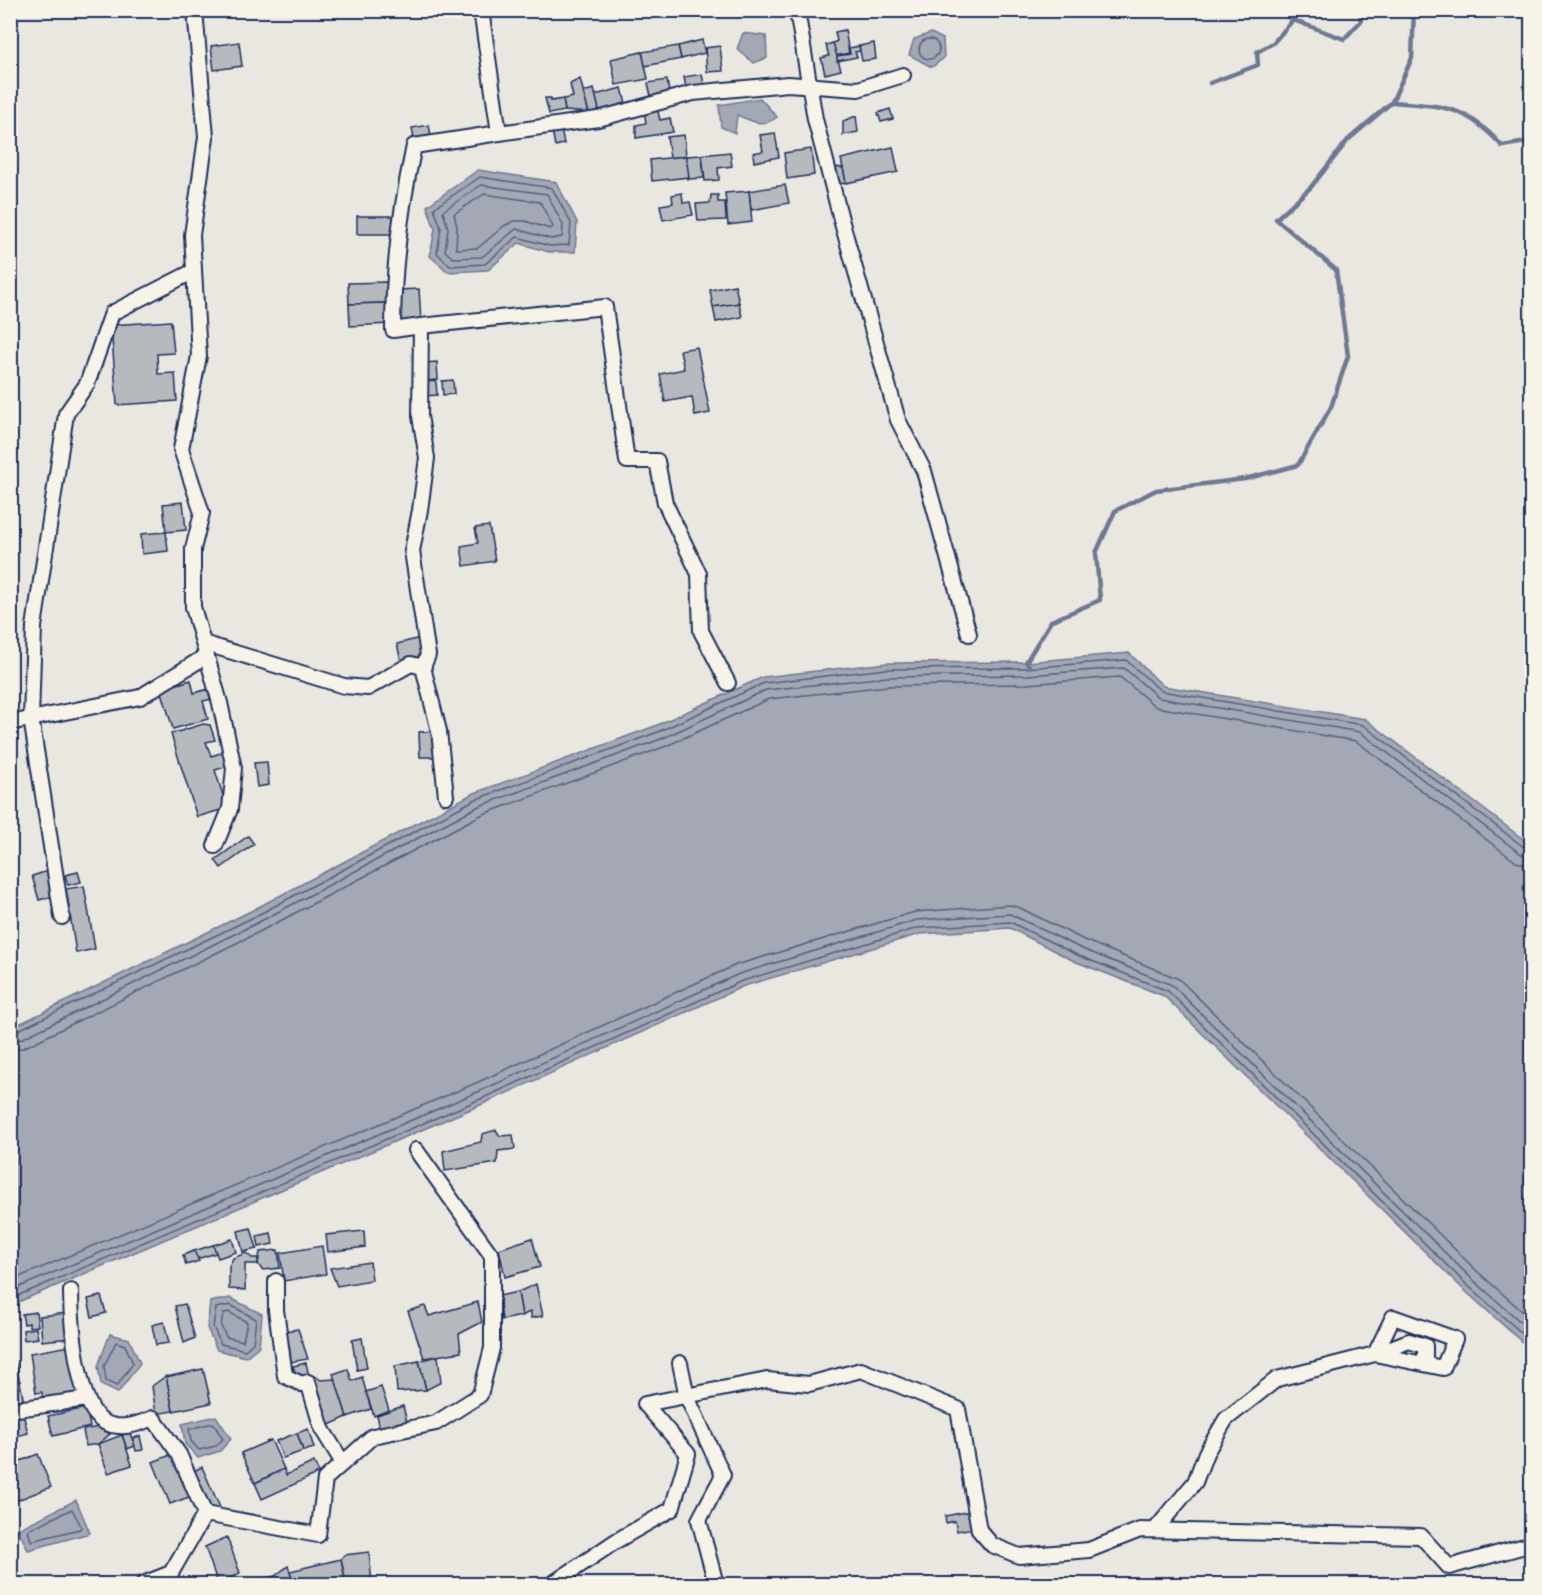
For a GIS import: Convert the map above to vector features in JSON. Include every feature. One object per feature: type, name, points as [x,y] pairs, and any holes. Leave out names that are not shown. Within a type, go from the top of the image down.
[{"type":"street","points":[[195,10],[206,137],[192,235],[199,356],[181,449],[202,513],[193,549],[193,608],[234,768],[230,809],[215,846]]},
{"type":"street","points":[[481,10],[499,133]]},
{"type":"street","points":[[797,10],[808,86],[877,351],[898,420],[924,471],[969,634]]},
{"type":"street","points":[[728,683],[701,631],[699,574],[665,503],[657,461],[627,460],[606,307],[393,330],[398,243],[414,146],[598,119],[693,93],[788,84],[858,89],[903,75]]},
{"type":"street","points":[[62,917],[53,847],[31,718],[34,627],[66,414],[87,384],[112,314],[194,271]]},
{"type":"street","points":[[421,326],[420,416],[427,458],[412,551],[428,655],[423,667],[439,731],[446,796]]},
{"type":"street","points":[[205,650],[344,687],[368,688],[411,664],[423,667]]},
{"type":"street","points":[[10,723],[140,697],[205,650]]},
{"type":"street","points":[[205,1514],[318,1535],[325,1479],[372,1437],[436,1423],[480,1395],[492,1348],[492,1256],[416,1150]]},
{"type":"street","points":[[276,1281],[276,1310],[285,1376],[302,1384],[308,1382],[322,1430],[343,1463]]},
{"type":"street","points":[[71,1291],[75,1344],[87,1399],[104,1422],[132,1427],[153,1418],[179,1454],[205,1514],[174,1579],[143,1584]]},
{"type":"street","points":[[1155,1530],[1195,1482],[1206,1453],[1226,1419],[1277,1379],[1375,1354],[1443,1368],[1455,1339],[1393,1317],[1375,1354]]},
{"type":"street","points":[[680,1363],[687,1397],[723,1475],[699,1520],[716,1584]]},
{"type":"street","points":[[552,1584],[616,1541],[672,1509],[688,1454],[645,1404],[766,1380],[810,1384],[861,1370],[958,1408],[979,1530],[992,1545],[1019,1556],[1089,1550],[1140,1530],[1421,1536],[1449,1567],[1532,1544]]},
{"type":"street","points":[[10,1410],[87,1399]]},
{"type":"water","points":[[743,33],[766,36],[767,58],[754,63],[737,49]]},
{"type":"water","points":[[931,33],[943,39],[944,58],[932,67],[909,55],[914,39]]},
{"type":"water","points":[[760,98],[777,117],[762,123],[737,115],[735,133],[721,127],[719,105]]},
{"type":"water","points":[[478,170],[556,182],[577,222],[575,252],[549,252],[519,243],[488,270],[448,272],[430,256],[435,229],[427,206]]},
{"type":"water","points":[[1129,653],[1163,686],[1365,719],[1531,845],[1531,1350],[1462,1288],[1164,996],[1074,961],[1010,928],[920,934],[744,986],[485,1103],[11,1305],[11,1028],[251,911],[472,794],[655,726],[763,677],[887,663],[1026,662]]},
{"type":"water","points":[[230,1298],[262,1314],[259,1346],[246,1357],[217,1350],[207,1328],[210,1302]]},
{"type":"water","points":[[110,1334],[129,1339],[140,1363],[118,1393],[101,1385],[98,1366]]},
{"type":"water","points":[[216,1416],[231,1439],[220,1451],[198,1458],[185,1444],[182,1424]]},
{"type":"water","points":[[76,1500],[90,1533],[28,1550],[18,1529]]},
{"type":"building","points":[[845,30],[849,53],[836,56],[833,43],[837,41],[835,32]]},
{"type":"building","points":[[702,40],[705,53],[681,59],[678,46]]},
{"type":"building","points":[[239,42],[242,66],[214,70],[211,46]]},
{"type":"building","points":[[833,43],[841,70],[825,74],[821,58],[829,56],[826,45]]},
{"type":"building","points":[[874,43],[876,59],[862,61],[859,46]]},
{"type":"building","points":[[678,46],[681,59],[645,66],[642,52]]},
{"type":"building","points":[[720,46],[723,71],[707,72],[705,48]]},
{"type":"building","points":[[859,46],[860,51],[855,52],[857,57],[837,61],[837,56],[850,54],[849,48]]},
{"type":"building","points":[[642,52],[648,79],[616,85],[611,59]]},
{"type":"building","points":[[702,74],[704,85],[686,88],[684,77]]},
{"type":"building","points":[[580,79],[589,113],[565,111],[563,99],[573,97],[570,84]]},
{"type":"building","points":[[667,80],[669,92],[651,96],[648,83]]},
{"type":"building","points":[[622,88],[626,104],[599,110],[595,95]]},
{"type":"building","points":[[594,89],[599,110],[589,113],[583,92]]},
{"type":"building","points":[[545,98],[551,98],[551,101],[563,99],[565,111],[549,114]]},
{"type":"building","points":[[657,108],[660,120],[670,118],[673,132],[636,138],[636,125],[646,123],[644,111]]},
{"type":"building","points":[[890,109],[893,119],[881,122],[878,113]]},
{"type":"building","points":[[856,116],[858,132],[843,135],[843,121]]},
{"type":"building","points":[[429,125],[431,136],[414,139],[412,128]]},
{"type":"building","points":[[561,128],[564,144],[555,146],[552,130]]},
{"type":"building","points":[[775,133],[779,157],[754,162],[753,153],[763,151],[760,135]]},
{"type":"building","points":[[684,135],[686,156],[670,158],[667,137]]},
{"type":"building","points":[[893,147],[898,172],[846,183],[841,159]]},
{"type":"building","points":[[811,149],[814,175],[787,179],[784,153]]},
{"type":"building","points":[[730,152],[732,166],[718,168],[719,180],[705,181],[702,155]]},
{"type":"building","points":[[702,155],[704,178],[688,179],[686,156]]},
{"type":"building","points":[[686,156],[689,177],[652,181],[650,160]]},
{"type":"building","points":[[833,167],[843,168],[846,183],[836,184]]},
{"type":"building","points":[[785,185],[789,203],[751,210],[749,191]]},
{"type":"building","points":[[749,191],[752,222],[728,225],[725,193]]},
{"type":"building","points":[[682,193],[683,203],[690,202],[693,215],[663,220],[660,205],[673,203],[672,195]]},
{"type":"building","points":[[711,195],[718,195],[718,202],[725,202],[726,220],[698,221],[696,204],[710,203]]},
{"type":"building","points":[[357,216],[393,216],[393,234],[357,234]]},
{"type":"building","points":[[388,282],[389,303],[349,304],[348,283]]},
{"type":"building","points":[[735,285],[739,303],[713,307],[710,290]]},
{"type":"building","points":[[419,289],[421,322],[398,323],[397,290]]},
{"type":"building","points":[[389,303],[390,324],[350,326],[349,304]]},
{"type":"building","points":[[739,303],[742,317],[716,322],[713,307]]},
{"type":"building","points":[[171,321],[174,353],[157,354],[158,374],[175,373],[177,401],[117,405],[111,325]]},
{"type":"building","points":[[697,347],[710,413],[695,416],[692,397],[665,402],[660,374],[684,369],[680,350]]},
{"type":"building","points":[[437,362],[438,380],[425,381],[424,363]]},
{"type":"building","points":[[453,380],[454,394],[443,395],[442,381]]},
{"type":"building","points":[[436,381],[437,395],[425,396],[424,382]]},
{"type":"building","points":[[183,502],[186,530],[166,532],[163,504]]},
{"type":"building","points":[[489,526],[495,561],[464,566],[461,546],[478,543],[475,528]]},
{"type":"building","points":[[166,532],[168,551],[142,554],[141,534]]},
{"type":"building","points":[[420,638],[424,659],[402,665],[397,644]]},
{"type":"building","points":[[191,680],[194,693],[209,689],[212,699],[203,701],[208,719],[173,729],[161,689]]},
{"type":"building","points":[[203,724],[210,725],[215,740],[206,742],[211,756],[227,751],[232,765],[215,770],[227,808],[197,817],[171,734]]},
{"type":"building","points":[[436,731],[434,757],[420,757],[419,732]]},
{"type":"building","points":[[267,762],[269,785],[257,787],[254,763]]},
{"type":"building","points":[[248,836],[254,844],[221,868],[215,860]]},
{"type":"building","points":[[48,871],[55,896],[39,900],[32,876]]},
{"type":"building","points":[[78,872],[81,882],[68,885],[65,875]]},
{"type":"building","points":[[84,886],[95,949],[76,953],[66,889]]},
{"type":"building","points":[[496,1130],[500,1136],[513,1135],[515,1149],[498,1151],[497,1163],[445,1171],[443,1151],[481,1142],[482,1134]]},
{"type":"building","points":[[251,1228],[257,1249],[243,1252],[238,1231]]},
{"type":"building","points":[[364,1231],[365,1247],[328,1252],[326,1235]]},
{"type":"building","points":[[271,1233],[273,1244],[259,1247],[257,1236]]},
{"type":"building","points":[[532,1238],[540,1267],[505,1277],[499,1249]]},
{"type":"building","points":[[232,1239],[236,1252],[218,1258],[213,1245]]},
{"type":"building","points":[[213,1245],[216,1253],[197,1259],[194,1251]]},
{"type":"building","points":[[322,1246],[326,1274],[284,1281],[280,1253]]},
{"type":"building","points":[[278,1250],[280,1268],[262,1270],[258,1264],[260,1252]]},
{"type":"building","points":[[194,1251],[199,1261],[186,1265],[183,1255]]},
{"type":"building","points":[[246,1253],[252,1258],[258,1258],[258,1264],[245,1264],[245,1290],[229,1289],[229,1267],[233,1258]]},
{"type":"building","points":[[370,1262],[372,1280],[337,1286],[330,1268]]},
{"type":"building","points":[[536,1284],[543,1316],[531,1318],[531,1311],[522,1316],[518,1292]]},
{"type":"building","points":[[518,1292],[522,1316],[502,1320],[499,1296]]},
{"type":"building","points":[[101,1296],[106,1313],[92,1317],[88,1299]]},
{"type":"building","points":[[478,1302],[482,1322],[459,1334],[461,1352],[424,1358],[408,1311],[425,1306],[429,1316]]},
{"type":"building","points":[[185,1304],[195,1338],[184,1343],[175,1306]]},
{"type":"building","points":[[36,1312],[38,1326],[29,1327],[29,1323],[24,1324],[22,1314]]},
{"type":"building","points":[[67,1313],[70,1338],[42,1341],[40,1316]]},
{"type":"building","points":[[164,1322],[169,1343],[156,1345],[152,1325]]},
{"type":"building","points":[[36,1328],[38,1338],[24,1340],[23,1330]]},
{"type":"building","points":[[298,1329],[308,1359],[290,1362],[284,1331]]},
{"type":"building","points":[[362,1338],[367,1368],[357,1370],[352,1340]]},
{"type":"building","points":[[70,1346],[81,1393],[43,1400],[42,1392],[36,1393],[30,1353]]},
{"type":"building","points":[[438,1356],[441,1382],[426,1390],[419,1361]]},
{"type":"building","points":[[419,1361],[426,1390],[397,1392],[395,1366]]},
{"type":"building","points":[[15,1363],[20,1382],[10,1384],[10,1364]]},
{"type":"building","points":[[306,1363],[309,1376],[297,1379],[293,1366]]},
{"type":"building","points":[[203,1369],[211,1403],[173,1411],[166,1377]]},
{"type":"building","points":[[348,1369],[352,1381],[362,1377],[371,1409],[347,1417],[333,1374]]},
{"type":"building","points":[[166,1376],[173,1411],[156,1414],[152,1386]]},
{"type":"building","points":[[315,1376],[321,1380],[335,1379],[347,1417],[327,1426],[310,1380]]},
{"type":"building","points":[[20,1382],[24,1403],[10,1406],[10,1384]]},
{"type":"building","points":[[381,1387],[389,1410],[374,1416],[366,1392]]},
{"type":"building","points":[[403,1406],[407,1422],[380,1429],[377,1415]]},
{"type":"building","points":[[86,1408],[90,1427],[53,1436],[48,1416]]},
{"type":"building","points":[[22,1410],[28,1433],[13,1437],[14,1443],[10,1444],[10,1414]]},
{"type":"building","points":[[99,1427],[110,1434],[98,1444],[86,1446],[83,1430]]},
{"type":"building","points":[[308,1429],[314,1448],[303,1451],[297,1433]]},
{"type":"building","points":[[130,1433],[135,1446],[127,1449],[122,1435]]},
{"type":"building","points":[[297,1433],[303,1451],[283,1458],[276,1441]]},
{"type":"building","points":[[122,1435],[132,1465],[108,1473],[98,1444]]},
{"type":"building","points":[[140,1436],[143,1450],[136,1451],[133,1438]]},
{"type":"building","points":[[271,1440],[284,1469],[255,1483],[241,1453]]},
{"type":"building","points":[[38,1454],[51,1487],[10,1503],[10,1465]]},
{"type":"building","points":[[173,1454],[189,1497],[170,1504],[153,1462]]},
{"type":"building","points":[[314,1462],[319,1473],[262,1499],[255,1483],[284,1469],[286,1475]]},
{"type":"building","points":[[202,1467],[222,1512],[208,1509],[191,1472]]},
{"type":"building","points":[[971,1511],[974,1528],[957,1531],[955,1521],[946,1523],[945,1516]]},
{"type":"building","points":[[227,1537],[240,1573],[218,1584],[205,1547]]},
{"type":"building","points":[[369,1552],[372,1584],[346,1584],[341,1559],[344,1555]]},
{"type":"building","points":[[341,1559],[346,1584],[294,1584],[290,1571]]},
{"type":"building","points":[[288,1566],[294,1584],[278,1584],[275,1576]]},
{"type":"building","points":[[275,1576],[278,1584],[257,1584],[255,1580]]},
{"type":"waterway","points":[[1279,10],[1293,20],[1344,39],[1361,21],[1360,10]]},
{"type":"waterway","points":[[1029,666],[1026,662],[1051,621],[1100,600],[1096,553],[1115,511],[1156,490],[1245,479],[1298,465],[1331,407],[1348,356],[1336,270],[1276,219],[1311,187],[1348,140],[1392,102],[1412,58],[1414,10]]},
{"type":"waterway","points":[[1210,83],[1258,65],[1257,52],[1273,43],[1293,20]]},
{"type":"waterway","points":[[1392,102],[1452,110],[1476,122],[1502,146],[1532,141]]}]
